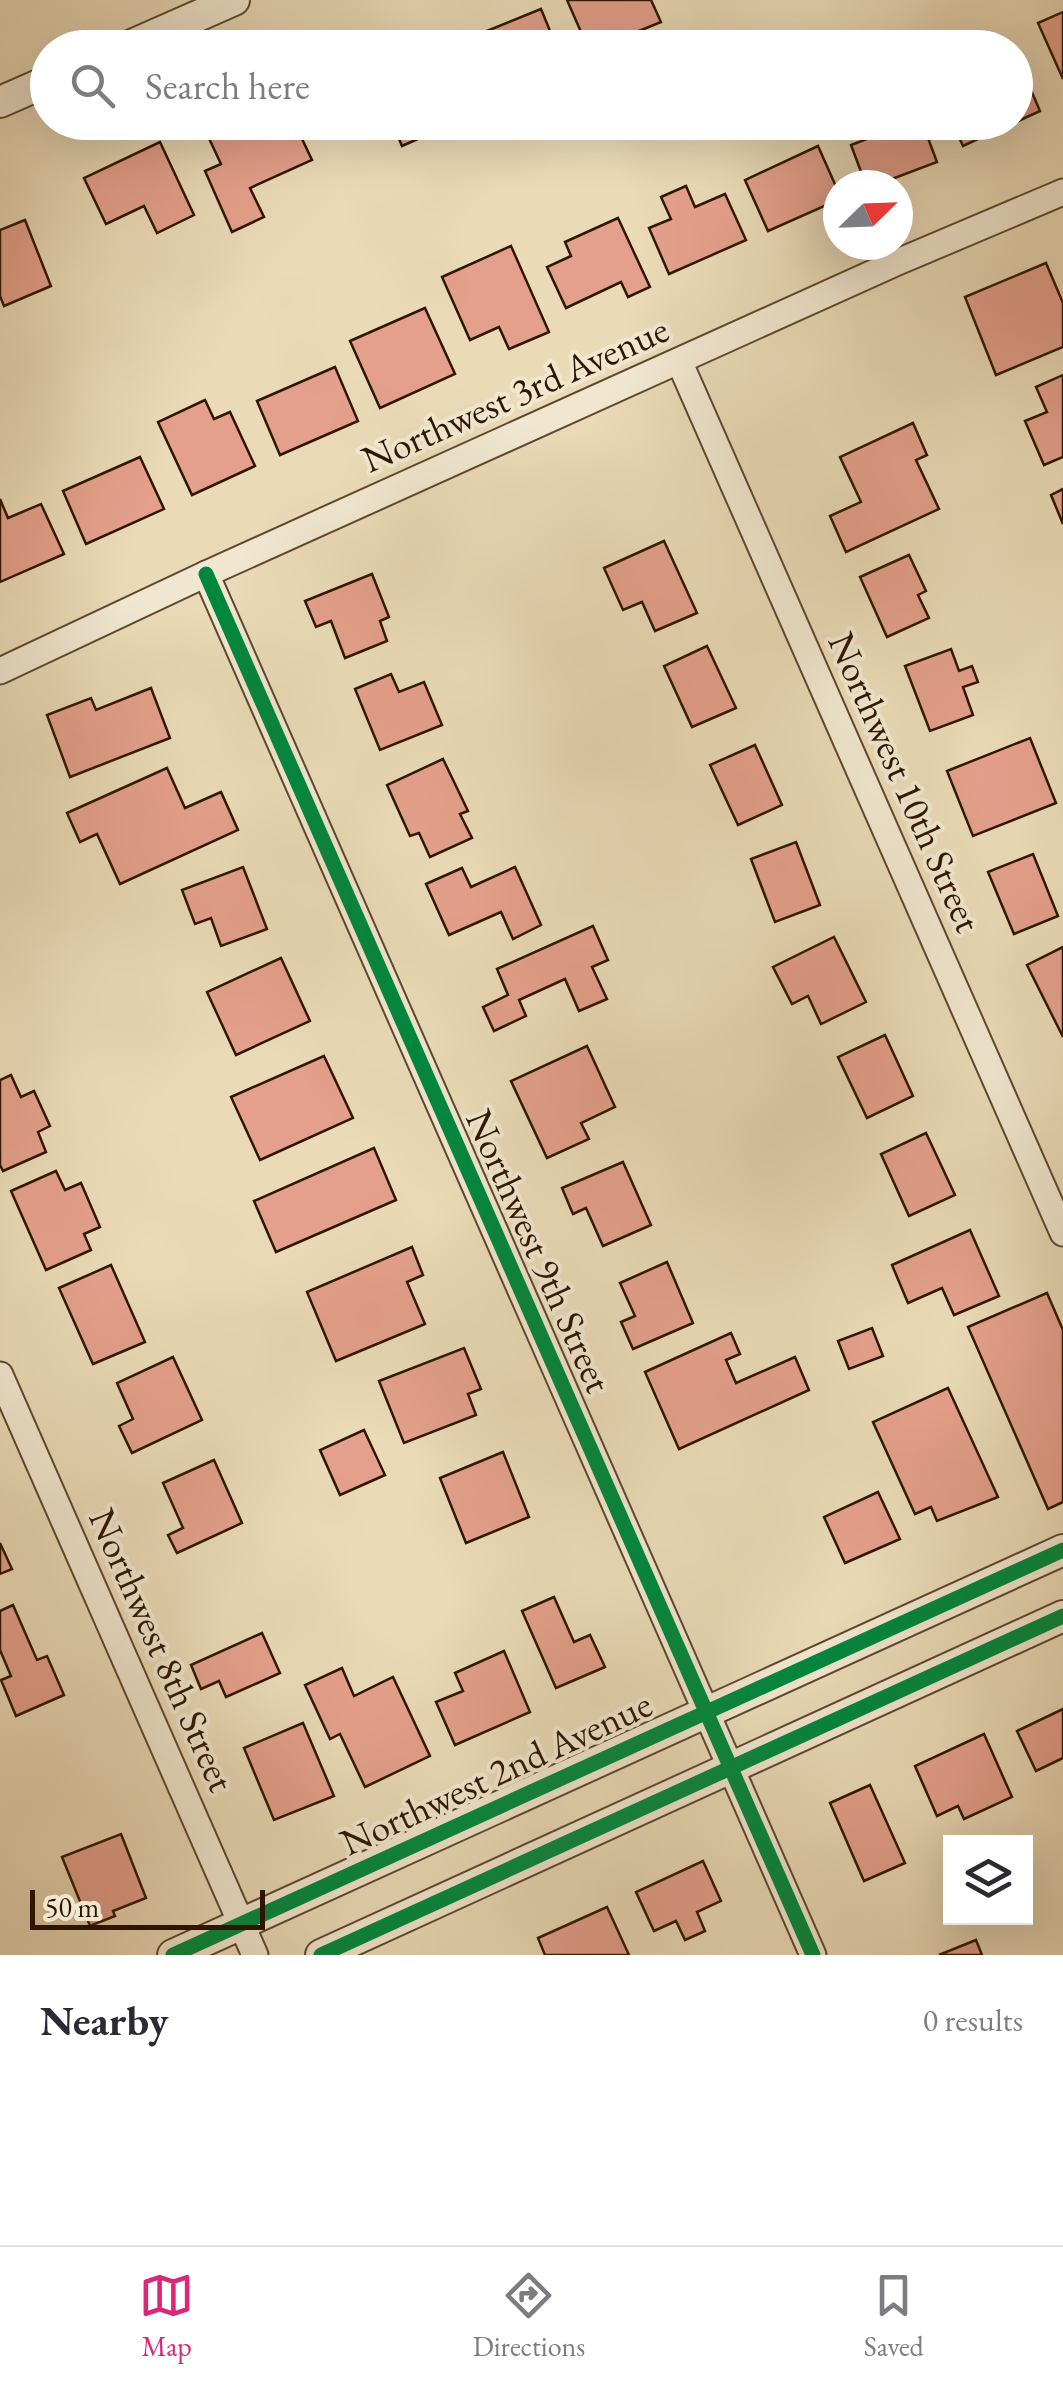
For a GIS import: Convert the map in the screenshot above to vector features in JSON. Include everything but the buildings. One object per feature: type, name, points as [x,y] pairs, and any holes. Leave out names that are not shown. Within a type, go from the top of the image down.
[{"type":"street","points":[[166,30],[234,0]]},
{"type":"street","points":[[0,102],[30,90]]},
{"type":"street","name":"Northwest 3rd Avenue","points":[[0,671],[893,264],[1063,192]]},
{"type":"street","name":"Northwest 10th Street","points":[[679,361],[1063,1233]]},
{"type":"street","name":"Northwest 9th Street","points":[[206,574],[813,1955]]},
{"type":"street","name":"Northwest 8th Street","points":[[0,1376],[254,1955]]},
{"type":"street","name":"Northwest 2nd Avenue","points":[[172,1955],[1063,1550]]},
{"type":"street","points":[[321,1955],[1063,1616]]},
{"type":"cycle path","points":[[206,574],[813,1955]]},
{"type":"cycle path","points":[[173,1955],[1063,1550]]},
{"type":"cycle path","points":[[321,1955],[1063,1616]]}]
